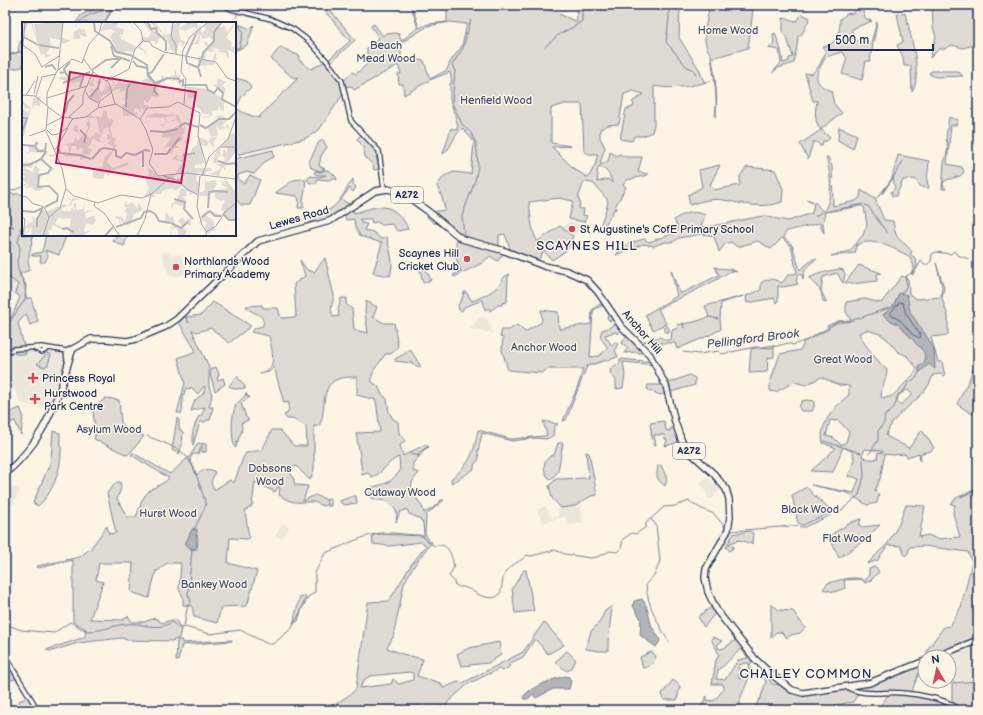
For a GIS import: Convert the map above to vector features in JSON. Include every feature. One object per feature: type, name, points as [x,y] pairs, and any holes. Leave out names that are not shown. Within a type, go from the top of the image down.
[{"type":"highway","name":"Anchor Hill","points":[[384,189],[404,194],[435,216],[462,239],[506,251],[544,266],[567,271],[587,280],[598,292],[621,326],[650,355],[662,375],[679,434],[684,444],[726,488],[730,504],[729,528],[705,573],[708,592],[714,607],[755,659],[792,690],[803,693],[846,686]]},
{"type":"highway","name":"Lewes Road","points":[[68,353],[91,339],[106,338],[127,341],[136,339],[165,327],[177,319],[258,241],[330,221],[369,194],[384,189]]},
{"type":"highway","points":[[5,474],[27,453],[42,432],[63,379],[68,353]]},
{"type":"highway","points":[[955,649],[978,640]]},
{"type":"highway","name":"A272","points":[[846,686],[876,680],[917,664]]},
{"type":"main road","points":[[224,5],[231,9],[271,19],[302,35],[337,73],[342,81],[351,121],[359,131],[371,141],[381,155],[384,189]]},
{"type":"main road","points":[[5,352],[17,349],[34,348],[68,353]]},
{"type":"main road","points":[[5,656],[38,710]]},
{"type":"main road","points":[[846,686],[859,691],[903,693],[944,701],[959,710]]},
{"type":"shaded area","name":"St Augustine's CofE Primary School","points":[[569,221],[582,224],[574,235],[563,227]]},
{"type":"shaded area","name":"Northlands Wood Primary Academy","points":[[165,251],[172,256],[180,254],[189,274],[170,277],[161,253]]},
{"type":"shaded area","points":[[5,275],[17,284],[12,299],[5,295]]},
{"type":"shaded area","points":[[480,316],[487,318],[493,333],[470,329]]},
{"type":"shaded area","name":"Princess Royal","points":[[34,348],[41,356],[43,356],[47,351],[62,353],[66,362],[59,387],[49,410],[21,403],[11,384],[5,385],[5,353]]},
{"type":"shaded area","points":[[706,477],[720,487],[720,491],[714,495],[714,497],[708,499],[707,494],[700,483]]},
{"type":"shaded area","points":[[13,486],[20,490],[14,504],[9,510],[5,509],[5,493]]},
{"type":"shaded area","points":[[581,505],[583,523],[568,525],[565,518],[561,517],[543,523],[537,510],[546,506],[552,518],[558,516],[557,510],[561,508]]},
{"type":"shaded area","points":[[283,523],[289,527],[282,539],[275,536]]},
{"type":"shaded area","points":[[978,642],[978,681],[957,683],[957,651]]},
{"type":"green space","points":[[326,5],[355,40],[330,63],[327,61],[350,41],[322,8]]},
{"type":"green space","name":"Henfield Wood","points":[[404,5],[417,5],[412,6],[419,28],[428,24],[447,22],[447,5],[539,5],[577,22],[576,5],[680,5],[679,38],[699,69],[704,82],[711,81],[682,87],[668,88],[654,86],[654,125],[652,132],[643,136],[634,136],[632,141],[620,139],[626,109],[633,107],[634,104],[632,102],[644,94],[633,91],[624,94],[619,124],[608,125],[600,129],[600,138],[605,147],[600,163],[601,165],[608,161],[610,152],[617,156],[619,154],[626,157],[642,157],[638,172],[648,175],[627,180],[623,185],[626,187],[615,207],[616,208],[604,227],[600,227],[608,203],[607,199],[593,183],[584,182],[578,198],[580,202],[579,209],[584,209],[583,215],[587,216],[584,222],[569,219],[573,201],[559,198],[529,202],[531,220],[538,243],[542,248],[538,241],[560,226],[573,236],[567,250],[552,260],[544,251],[537,262],[511,251],[505,234],[499,235],[499,249],[505,251],[498,261],[490,256],[482,263],[454,277],[453,275],[461,271],[456,258],[456,234],[445,224],[434,223],[427,217],[429,212],[445,210],[437,186],[444,176],[454,172],[471,174],[474,142],[463,128],[456,135],[447,151],[443,154],[451,128],[457,130],[458,125],[450,100],[450,83],[452,83],[450,72],[430,80],[404,95],[403,84],[399,84],[398,74],[401,74],[398,65],[354,90],[351,86],[345,87],[343,82],[352,72],[356,74],[373,59],[367,54],[367,48],[379,38],[371,26],[374,24],[383,36],[387,32],[390,34],[399,34],[401,41],[418,28],[411,6]],"holes":[[[450,22],[467,24],[462,46],[450,62],[447,70],[430,79],[424,61],[414,59],[401,63],[401,43],[428,26]],[[565,104],[582,104],[584,151],[589,154],[598,154],[595,165],[588,178],[573,168],[552,147],[571,146],[551,143],[551,108]],[[599,166],[604,169],[608,173],[612,183],[608,179],[597,182],[597,172]]]},
{"type":"green space","name":"Home Wood","points":[[710,5],[729,5],[753,10],[748,48],[712,58],[715,79],[717,108],[717,115],[715,117],[716,95],[711,57],[712,56],[708,50],[705,38]]},
{"type":"green space","points":[[857,5],[863,5],[863,12],[866,19],[872,21],[852,29],[852,45],[858,40],[861,41],[862,45],[871,43],[877,22],[870,61],[866,61],[862,80],[842,74],[847,58],[842,52],[826,57],[818,73],[818,81],[824,88],[831,91],[834,104],[842,113],[821,129],[830,138],[827,141],[823,141],[822,146],[820,146],[817,142],[813,142],[808,159],[800,144],[821,130],[816,120],[817,101],[813,101],[805,73],[812,74],[819,66],[826,52],[823,47],[828,46],[835,41],[837,37],[840,19],[848,13],[853,14]]},
{"type":"green space","points":[[932,5],[978,5],[978,44],[963,48],[952,45],[944,49],[939,49],[930,58],[936,37],[933,27]]},
{"type":"green space","points":[[108,7],[111,9],[105,22],[77,22],[81,15],[93,10]]},
{"type":"green space","points":[[905,13],[916,65],[915,85],[912,92],[911,66],[904,66],[903,57],[897,45],[903,42],[897,14]]},
{"type":"green space","points":[[802,14],[810,18],[802,34],[798,36],[794,63],[778,68],[772,73],[781,63],[779,50],[768,48],[774,44],[773,34],[775,33],[781,50],[783,63],[789,61],[789,58],[793,57],[787,38],[783,33],[783,18],[797,21]]},
{"type":"green space","points":[[241,25],[250,29],[254,25],[247,45],[236,50],[236,28]]},
{"type":"green space","points":[[22,40],[22,67],[5,70],[5,53],[9,55],[18,52],[20,42]]},
{"type":"green space","points":[[280,47],[300,56],[298,59],[311,69],[326,61],[340,80],[343,94],[319,130],[304,139],[236,155],[236,108],[244,113],[258,118],[298,78],[292,77],[271,59]]},
{"type":"green space","points":[[931,71],[958,71],[963,76],[936,77],[929,74]]},
{"type":"green space","points":[[236,78],[247,81],[251,87],[242,96],[236,108]]},
{"type":"green space","points":[[949,117],[958,120],[956,125],[951,125],[947,164],[962,167],[964,172],[960,176],[944,181],[943,185],[946,189],[942,189],[944,163],[948,148],[946,138]]},
{"type":"green space","points":[[839,127],[857,135],[853,149],[838,140]]},
{"type":"green space","points":[[362,134],[379,151],[376,157],[380,169],[374,170],[373,165],[365,157],[364,148],[357,139]]},
{"type":"green space","points":[[323,140],[327,147],[321,156],[319,166],[325,169],[320,171],[311,168],[309,162],[319,142]]},
{"type":"green space","points":[[273,150],[274,157],[266,161],[254,174],[247,172],[238,175],[238,179],[244,184],[250,175],[260,180],[250,205],[241,205],[236,199],[236,159]]},
{"type":"green space","points":[[898,155],[929,161],[927,181],[929,188],[921,187],[915,179],[903,180],[896,196],[892,196],[891,192],[895,188],[893,178],[882,194],[892,178]]},
{"type":"green space","points":[[826,157],[828,157],[832,166],[833,206],[856,201],[860,197],[861,190],[875,199],[884,220],[893,221],[896,234],[912,252],[910,254],[915,258],[917,265],[913,275],[911,274],[914,266],[909,256],[883,244],[870,242],[863,243],[857,245],[855,253],[831,256],[850,251],[863,235],[867,225],[864,207],[861,206],[825,212],[823,223],[824,233],[820,223],[787,231],[783,237],[792,245],[800,270],[813,259],[817,259],[807,267],[803,280],[802,275],[798,274],[796,281],[798,284],[783,287],[778,286],[778,301],[776,303],[774,298],[747,303],[746,296],[761,290],[761,283],[766,280],[769,279],[782,283],[788,275],[797,273],[791,246],[782,238],[771,249],[758,241],[737,247],[731,242],[725,244],[719,252],[714,236],[702,234],[679,238],[673,242],[665,242],[654,246],[643,244],[616,255],[625,246],[632,243],[644,239],[649,242],[677,232],[678,228],[674,220],[689,213],[701,213],[705,215],[701,226],[707,227],[763,216],[788,221],[812,213],[814,204],[806,199],[815,202],[822,211],[825,210],[828,204],[830,191],[829,170]]},
{"type":"green space","points":[[720,165],[710,185],[714,190],[740,185],[740,176],[747,167],[775,170],[783,189],[782,202],[760,205],[715,199],[690,205],[688,195],[702,187],[699,170]]},
{"type":"green space","points":[[327,170],[336,177],[337,180],[333,178],[329,180],[317,179],[317,183],[310,183],[307,180],[310,176],[319,177],[326,175],[317,175],[314,173],[315,171],[320,172]]},
{"type":"green space","points":[[305,179],[306,187],[303,202],[304,208],[298,208],[299,200],[297,196],[275,193],[294,180]]},
{"type":"green space","points":[[353,179],[353,184],[356,187],[353,192],[350,188],[341,199],[352,206],[354,213],[376,207],[391,209],[404,222],[408,229],[397,231],[392,224],[382,225],[377,222],[372,223],[371,219],[360,219],[361,223],[367,224],[364,230],[373,232],[381,239],[387,237],[392,261],[390,276],[373,273],[382,243],[360,236],[355,226],[354,219],[346,220],[344,213],[310,227],[315,215],[328,210],[338,203]]},
{"type":"green space","points":[[5,194],[22,194],[22,224],[20,230],[22,236],[33,236],[28,261],[30,270],[19,274],[26,285],[25,298],[31,298],[38,322],[30,325],[26,314],[18,323],[26,354],[15,354],[14,350],[5,352],[5,325],[10,321],[20,297],[15,293],[18,284],[8,277],[5,269],[7,225],[14,227],[5,222]]},
{"type":"green space","points":[[46,236],[66,236],[59,255],[45,250],[48,256],[45,262],[40,262],[41,256],[32,256],[32,254],[42,252]]},
{"type":"green space","points":[[115,236],[128,236],[124,246],[111,240],[116,238]]},
{"type":"green space","points":[[325,258],[334,296],[331,309],[333,317],[339,316],[338,310],[341,298],[347,298],[346,304],[352,309],[354,330],[368,333],[365,312],[366,301],[377,307],[373,317],[384,323],[394,323],[398,346],[391,354],[385,354],[372,374],[372,382],[378,386],[381,393],[387,399],[389,412],[393,419],[398,422],[399,433],[405,441],[400,445],[403,456],[426,444],[429,447],[419,452],[418,458],[413,463],[413,471],[419,473],[414,479],[412,490],[423,508],[424,513],[433,508],[441,500],[444,500],[426,515],[425,533],[429,541],[432,542],[413,567],[404,584],[393,637],[387,648],[402,654],[423,659],[417,676],[441,683],[443,688],[458,682],[463,683],[523,652],[544,622],[564,645],[548,654],[535,639],[523,657],[508,664],[510,666],[503,671],[499,669],[468,684],[448,702],[444,710],[439,710],[442,706],[430,709],[426,708],[425,710],[418,705],[411,708],[413,710],[327,710],[356,689],[368,602],[389,601],[411,565],[426,546],[421,542],[390,546],[373,544],[372,536],[377,534],[424,536],[423,523],[419,518],[409,514],[407,509],[400,512],[396,522],[397,513],[394,507],[388,502],[373,499],[368,496],[366,489],[392,480],[400,471],[399,457],[391,461],[380,473],[372,477],[368,473],[362,475],[356,433],[380,432],[376,400],[357,395],[357,377],[345,377],[332,382],[328,387],[319,426],[314,426],[314,470],[310,480],[296,466],[288,470],[293,477],[295,485],[308,486],[303,501],[315,495],[325,499],[327,502],[327,499],[331,499],[331,506],[327,506],[327,503],[324,506],[313,502],[291,501],[279,495],[280,488],[278,487],[275,492],[255,482],[252,506],[245,511],[249,537],[248,539],[230,538],[228,563],[257,571],[247,606],[221,607],[217,623],[194,617],[192,606],[183,605],[183,597],[179,589],[181,563],[167,563],[156,571],[149,598],[131,592],[133,563],[99,563],[96,580],[103,582],[90,619],[123,620],[128,616],[132,622],[144,622],[155,618],[162,623],[175,619],[181,629],[179,638],[172,641],[127,640],[122,638],[78,643],[52,651],[46,650],[85,637],[86,629],[73,622],[73,560],[38,568],[37,566],[80,557],[91,548],[107,526],[109,534],[116,533],[107,493],[117,482],[120,482],[121,488],[117,499],[127,517],[136,517],[142,501],[150,490],[169,478],[131,455],[133,453],[170,474],[190,456],[198,443],[206,444],[206,452],[202,452],[202,445],[198,454],[193,454],[190,459],[197,475],[206,470],[215,472],[211,482],[214,490],[230,480],[234,483],[246,453],[262,450],[272,430],[280,430],[294,446],[307,446],[306,426],[293,419],[287,419],[284,415],[288,413],[289,402],[284,403],[274,367],[269,372],[260,374],[268,370],[271,366],[273,358],[271,344],[269,336],[251,332],[255,328],[263,326],[263,321],[260,316],[248,309],[246,306],[262,305],[263,308],[278,308],[281,318],[296,317],[294,284],[305,276],[300,260],[307,270],[314,272]],"holes":[[[194,529],[198,543],[197,549],[192,550],[186,544],[190,533]],[[409,672],[413,673],[413,680],[399,684],[393,679],[391,684],[360,688],[364,680],[370,676]]]},
{"type":"green space","name":"Great Wood","points":[[936,263],[944,287],[942,299],[948,316],[948,335],[931,337],[938,362],[942,362],[945,376],[940,374],[933,375],[924,392],[895,419],[886,436],[909,448],[922,430],[934,448],[931,451],[921,453],[920,461],[919,453],[907,457],[905,454],[885,454],[880,479],[875,490],[879,494],[877,503],[867,505],[848,493],[811,485],[854,493],[859,479],[851,476],[848,477],[854,460],[853,452],[843,447],[833,472],[811,471],[836,448],[823,443],[823,429],[833,410],[849,395],[849,386],[839,385],[821,377],[806,385],[794,382],[776,392],[770,391],[770,383],[780,354],[800,350],[803,346],[803,342],[829,329],[827,326],[838,321],[851,320],[846,312],[846,302],[865,299],[881,303],[902,276],[908,279],[909,294],[917,299],[941,297],[942,286]],"holes":[[[867,330],[880,334],[887,339],[898,352],[906,355],[917,368],[912,376],[892,396],[885,398],[881,397],[887,370],[871,352],[860,337],[859,333]],[[907,390],[913,394],[902,404],[899,404],[896,399],[900,394]],[[830,420],[839,421],[849,432],[846,442],[841,445],[834,438],[826,436]],[[865,449],[883,451],[883,453],[878,452],[877,459],[867,459],[862,456]]]},
{"type":"green space","points":[[859,265],[881,273],[877,274],[877,281],[851,284],[845,283]]},
{"type":"green space","points":[[424,266],[431,280],[423,283],[420,269]]},
{"type":"green space","points":[[715,267],[737,272],[730,271],[718,279],[658,309],[669,329],[669,332],[665,332],[665,324],[653,330],[645,315],[677,296],[671,270],[680,294],[719,275]]},
{"type":"green space","points":[[843,270],[845,275],[843,283],[837,273],[823,277],[821,291],[809,278],[828,271]]},
{"type":"green space","points":[[510,274],[508,277],[507,302],[502,303],[502,305],[498,305],[490,311],[489,308],[485,310],[483,300],[464,307],[462,311],[459,310],[458,305],[464,292],[466,292],[472,301],[475,300],[495,289],[507,275]]},
{"type":"green space","points":[[821,291],[827,303],[823,301]]},
{"type":"green space","points":[[743,296],[721,303],[721,329],[710,335],[677,349],[675,343],[657,343],[655,340],[643,342],[660,337],[665,340],[671,340],[672,330],[678,328],[677,325],[694,322],[709,317],[705,306]]},
{"type":"green space","points":[[213,302],[251,326],[229,343],[211,328],[197,332],[192,330],[209,367],[209,386],[212,395],[209,407],[213,407],[210,420],[200,422],[193,445],[193,431],[198,417],[201,416],[205,407],[191,411],[195,400],[203,394],[205,389],[204,386],[198,394],[191,387],[190,389],[186,388],[183,397],[182,413],[177,413],[185,383],[178,358],[196,351],[177,319],[183,313],[189,323],[186,317],[201,315]]},
{"type":"green space","name":"Anchor Wood","points":[[600,304],[604,305],[595,309],[593,312],[590,357],[599,356],[608,348],[600,337],[602,330],[609,328],[616,322],[613,319],[610,321],[607,318],[610,310],[621,326],[618,334],[615,332],[605,335],[612,346],[615,342],[618,343],[615,350],[618,357],[587,366],[566,420],[563,421],[577,389],[583,369],[548,369],[542,373],[508,370],[502,350],[503,338],[500,337],[502,330],[509,330],[517,325],[525,332],[542,322],[541,310],[558,312],[559,329],[591,324],[592,310]]},
{"type":"green space","points":[[627,335],[650,355],[636,352],[624,353],[628,348],[622,343]]},
{"type":"green space","points":[[774,345],[774,357],[768,358],[767,372],[749,373],[751,349]]},
{"type":"green space","points":[[410,349],[420,365],[420,368],[412,363],[395,361],[395,359]]},
{"type":"green space","points":[[48,353],[51,354],[48,365],[44,367],[37,364]]},
{"type":"green space","points":[[620,359],[655,362],[656,365],[623,362],[625,375],[623,388],[616,389],[616,380],[610,373],[611,368],[620,363]]},
{"type":"green space","points":[[975,364],[978,364],[978,410],[972,414],[957,404]]},
{"type":"green space","points":[[216,367],[219,374],[217,380],[223,378],[225,384],[215,391],[210,374],[212,369]]},
{"type":"green space","points":[[689,375],[695,378],[695,385],[660,395],[647,389],[648,385],[664,385]]},
{"type":"green space","points":[[237,376],[246,388],[235,389],[229,386]]},
{"type":"green space","points":[[246,393],[247,396],[250,397],[241,403],[246,417],[249,420],[241,423],[242,430],[238,442],[236,441],[237,445],[235,448],[232,433],[234,409]]},
{"type":"green space","name":"Asylum Wood","points":[[106,398],[119,400],[121,422],[128,432],[144,436],[127,455],[94,439],[93,408]]},
{"type":"green space","points":[[802,401],[814,401],[812,411],[801,411],[799,407]]},
{"type":"green space","points":[[20,408],[23,415],[21,435],[15,421],[5,425],[5,414]]},
{"type":"green space","points":[[177,418],[179,420],[179,429],[183,432],[182,445],[179,454],[172,450]]},
{"type":"green space","points":[[543,421],[558,424],[554,427],[553,436],[546,439],[535,438],[512,441],[482,433],[478,452],[479,459],[474,465],[474,469],[451,483],[451,479],[463,468],[470,458],[473,452],[478,430],[511,439],[544,436],[547,435]]},
{"type":"green space","points":[[664,421],[666,430],[670,431],[671,428],[677,428],[682,441],[665,446],[667,440],[665,439],[664,435],[654,435],[656,445],[653,445],[650,423]]},
{"type":"green space","points":[[53,431],[60,433],[61,459],[55,482],[48,495],[38,506],[33,503],[51,461]]},
{"type":"green space","points":[[558,443],[563,443],[558,471],[551,480],[544,469],[544,466],[547,459],[554,455]]},
{"type":"green space","points":[[586,452],[589,453],[597,495],[591,496],[575,506],[561,508],[552,498],[549,486],[556,479],[589,478]]},
{"type":"green space","points":[[661,465],[666,478],[665,486],[657,477],[658,466]]},
{"type":"green space","name":"Black Wood","points":[[807,487],[832,512],[803,525],[798,523],[792,495]]},
{"type":"green space","points":[[978,488],[978,639],[951,649],[928,649],[944,627],[950,626],[961,607],[972,562],[968,552],[924,546],[910,547],[905,556],[901,546],[888,545],[878,560],[867,564],[888,543],[899,524],[906,505],[925,506],[919,537],[928,535],[937,539],[960,537],[953,513],[955,505],[951,504],[956,498]]},
{"type":"green space","points":[[356,496],[357,503],[344,505],[340,501]]},
{"type":"green space","name":"Flat Wood","points":[[861,519],[859,525],[862,527],[880,525],[862,542],[839,558],[829,536],[852,522]]},
{"type":"green space","points":[[749,531],[753,533],[752,544],[739,540],[730,543],[729,545],[734,547],[730,551],[726,547],[733,534]]},
{"type":"green space","points":[[876,567],[879,572],[870,581],[865,583],[863,580],[865,581],[869,575],[869,569]]},
{"type":"green space","points":[[524,570],[526,570],[534,611],[515,613],[512,589]]},
{"type":"green space","points":[[852,578],[861,579],[844,580],[845,588],[834,592],[823,589],[828,583]]},
{"type":"green space","points":[[300,596],[306,596],[298,621],[293,624]]},
{"type":"green space","points":[[771,604],[779,610],[793,611],[805,628],[800,633],[791,635],[787,638],[781,632],[776,632],[771,638]]},
{"type":"green space","points":[[612,606],[608,651],[586,649],[591,631],[599,623],[605,611]]},
{"type":"green space","points":[[711,607],[715,613],[704,627],[698,617]]},
{"type":"green space","points":[[713,637],[722,641],[717,645],[719,649],[724,648],[737,639],[753,660],[751,663],[749,677],[740,702],[742,710],[697,709],[700,708],[707,696],[707,700],[714,701],[724,689],[723,684],[712,684],[716,660],[719,654],[711,639]],"holes":[[[741,649],[748,658],[738,660],[725,680],[716,679],[718,670]],[[749,663],[749,671],[745,677],[739,679],[739,665]]]},
{"type":"green space","points":[[177,640],[182,640],[182,643],[232,641],[182,645],[178,661],[176,661]]},
{"type":"green space","points":[[499,642],[501,655],[488,663],[461,666],[457,654],[469,648]]},
{"type":"green space","points":[[567,651],[576,660],[571,669],[567,671],[555,662]]},
{"type":"green space","points":[[651,652],[656,656],[653,662],[643,668],[640,657]]},
{"type":"green space","points":[[5,656],[19,679],[5,680]]},
{"type":"green space","points":[[758,664],[767,673],[771,683],[776,685],[780,683],[798,695],[844,687],[859,692],[853,702],[835,705],[833,710],[753,710],[761,697],[766,681]]},
{"type":"green space","points":[[917,665],[917,678],[911,693],[863,691],[848,687]]},
{"type":"green space","points":[[673,680],[680,686],[677,700],[664,700],[662,694]]},
{"type":"green space","points":[[978,681],[978,710],[960,710],[952,702],[952,689],[957,689],[957,683]]},
{"type":"green space","points":[[28,693],[38,710],[21,710],[22,706],[18,705],[20,700],[23,700]]},
{"type":"green space","points":[[889,694],[915,696],[944,702],[958,710],[877,710]]},
{"type":"water","points":[[899,293],[907,295],[910,312],[934,349],[935,369],[929,364],[919,373],[919,366],[925,361],[924,352],[898,324],[889,320],[883,315],[894,305]]},
{"type":"water","points":[[193,528],[194,530],[197,529],[197,544],[195,549],[190,548],[185,544]]},
{"type":"water","points":[[642,599],[647,608],[652,627],[660,641],[656,647],[640,635],[641,619],[633,606],[634,601]]},
{"type":"water","points":[[566,676],[569,677],[571,681],[569,689],[553,689],[536,698],[533,694],[528,699],[524,699],[523,697],[527,693],[537,686]]},
{"type":"waterway","points":[[79,22],[83,18],[94,13],[124,5]]},
{"type":"waterway","points":[[545,47],[558,35],[582,21],[582,5]]},
{"type":"waterway","points":[[669,5],[666,42],[687,67],[693,69],[696,74]]},
{"type":"waterway","points":[[105,22],[111,13],[112,8]]},
{"type":"waterway","points":[[236,17],[238,12]]},
{"type":"waterway","points":[[236,48],[239,48],[243,32],[237,20]]},
{"type":"waterway","points":[[464,235],[462,216],[475,181],[478,166],[476,143],[471,133],[462,124],[452,103],[455,71],[452,65],[463,48],[471,20]]},
{"type":"waterway","points":[[5,52],[9,55],[22,51]]},
{"type":"waterway","points":[[875,200],[893,178],[903,161]]},
{"type":"waterway","points":[[5,193],[22,187]]},
{"type":"waterway","points":[[825,212],[863,204]]},
{"type":"waterway","points":[[865,205],[868,206],[887,233]]},
{"type":"waterway","points":[[815,216],[823,212]]},
{"type":"waterway","points":[[11,320],[26,298],[25,286],[18,269],[17,262],[20,249],[18,242],[22,226]]},
{"type":"waterway","name":"Pellingford Brook","points":[[902,293],[907,285],[905,277],[916,270],[921,261],[924,265],[927,265],[931,261],[932,254],[936,252],[951,254],[954,251],[957,255],[969,259]]},
{"type":"waterway","name":"Pellingford Brook","points":[[683,352],[699,354],[718,351],[722,354],[755,347],[770,348],[788,343],[793,345],[807,340],[838,322],[847,322],[889,308]]},
{"type":"waterway","points":[[709,317],[718,319]]},
{"type":"waterway","points":[[683,323],[684,328]]},
{"type":"waterway","name":"Pellingford Brook","points":[[869,454],[878,440],[878,431],[884,423],[885,415],[894,407],[898,395],[905,389],[908,383],[916,378],[919,373]]},
{"type":"waterway","points":[[147,436],[177,449],[189,460],[198,479],[206,505],[194,530]]},
{"type":"waterway","points":[[824,441],[861,453]]},
{"type":"waterway","points":[[410,454],[420,456],[425,448],[428,447]]},
{"type":"waterway","name":"Pellingford Brook","points":[[730,529],[732,531],[792,526],[804,527],[827,517],[838,510],[842,510],[859,495],[864,476],[863,460],[865,458]]},
{"type":"waterway","points":[[961,497],[978,489]]},
{"type":"waterway","name":"Pellingford Brook","points":[[270,644],[273,644],[292,628],[308,597],[315,592],[315,573],[325,553],[375,534],[391,533],[419,535],[435,546],[444,546],[449,551],[452,559],[454,567],[449,576],[454,581],[454,584],[490,598],[499,595],[503,577],[507,570],[527,555],[531,556],[555,550],[565,554],[590,558],[597,557],[610,551],[617,552],[621,548],[623,539],[632,533],[636,534],[646,527],[646,523],[664,507],[675,506],[689,501],[714,514],[725,527]]},
{"type":"waterway","points":[[651,519],[656,525],[660,561],[655,574],[646,584],[648,599],[669,642]]},
{"type":"waterway","points":[[184,627],[187,609],[191,601],[188,595],[192,549]]},
{"type":"waterway","name":"Pellingford Brook","points":[[8,606],[8,625],[21,630],[54,633],[70,622],[88,631],[127,624],[161,626],[172,622],[179,628],[185,627],[210,634],[240,630],[268,644]]},
{"type":"place","name":"St Augustine's CofE Primary School","points":[[572,229]]},
{"type":"place","name":"Scaynes Hill Cricket Club","points":[[467,259]]},
{"type":"place","name":"Northlands Wood Primary Academy","points":[[176,267]]},
{"type":"place","name":"Princess Royal","points":[[33,378]]},
{"type":"place","name":"Hurstwood Park Centre","points":[[35,399]]},
{"type":"district","name":"SCAYNES HILL","points":[[587,246]]},
{"type":"district","name":"CHAILEY COMMON","points":[[806,674]]},
{"type":"park label","name":"Beach Mead Wood","points":[[386,51]]},
{"type":"park label","name":"Dobsons Wood","points":[[270,474]]},
{"type":"park label","name":"Cutaway Wood","points":[[400,492]]},
{"type":"park label","name":"Hurst Wood","points":[[168,513]]},
{"type":"park label","name":"Bankey Wood","points":[[214,584]]}]
